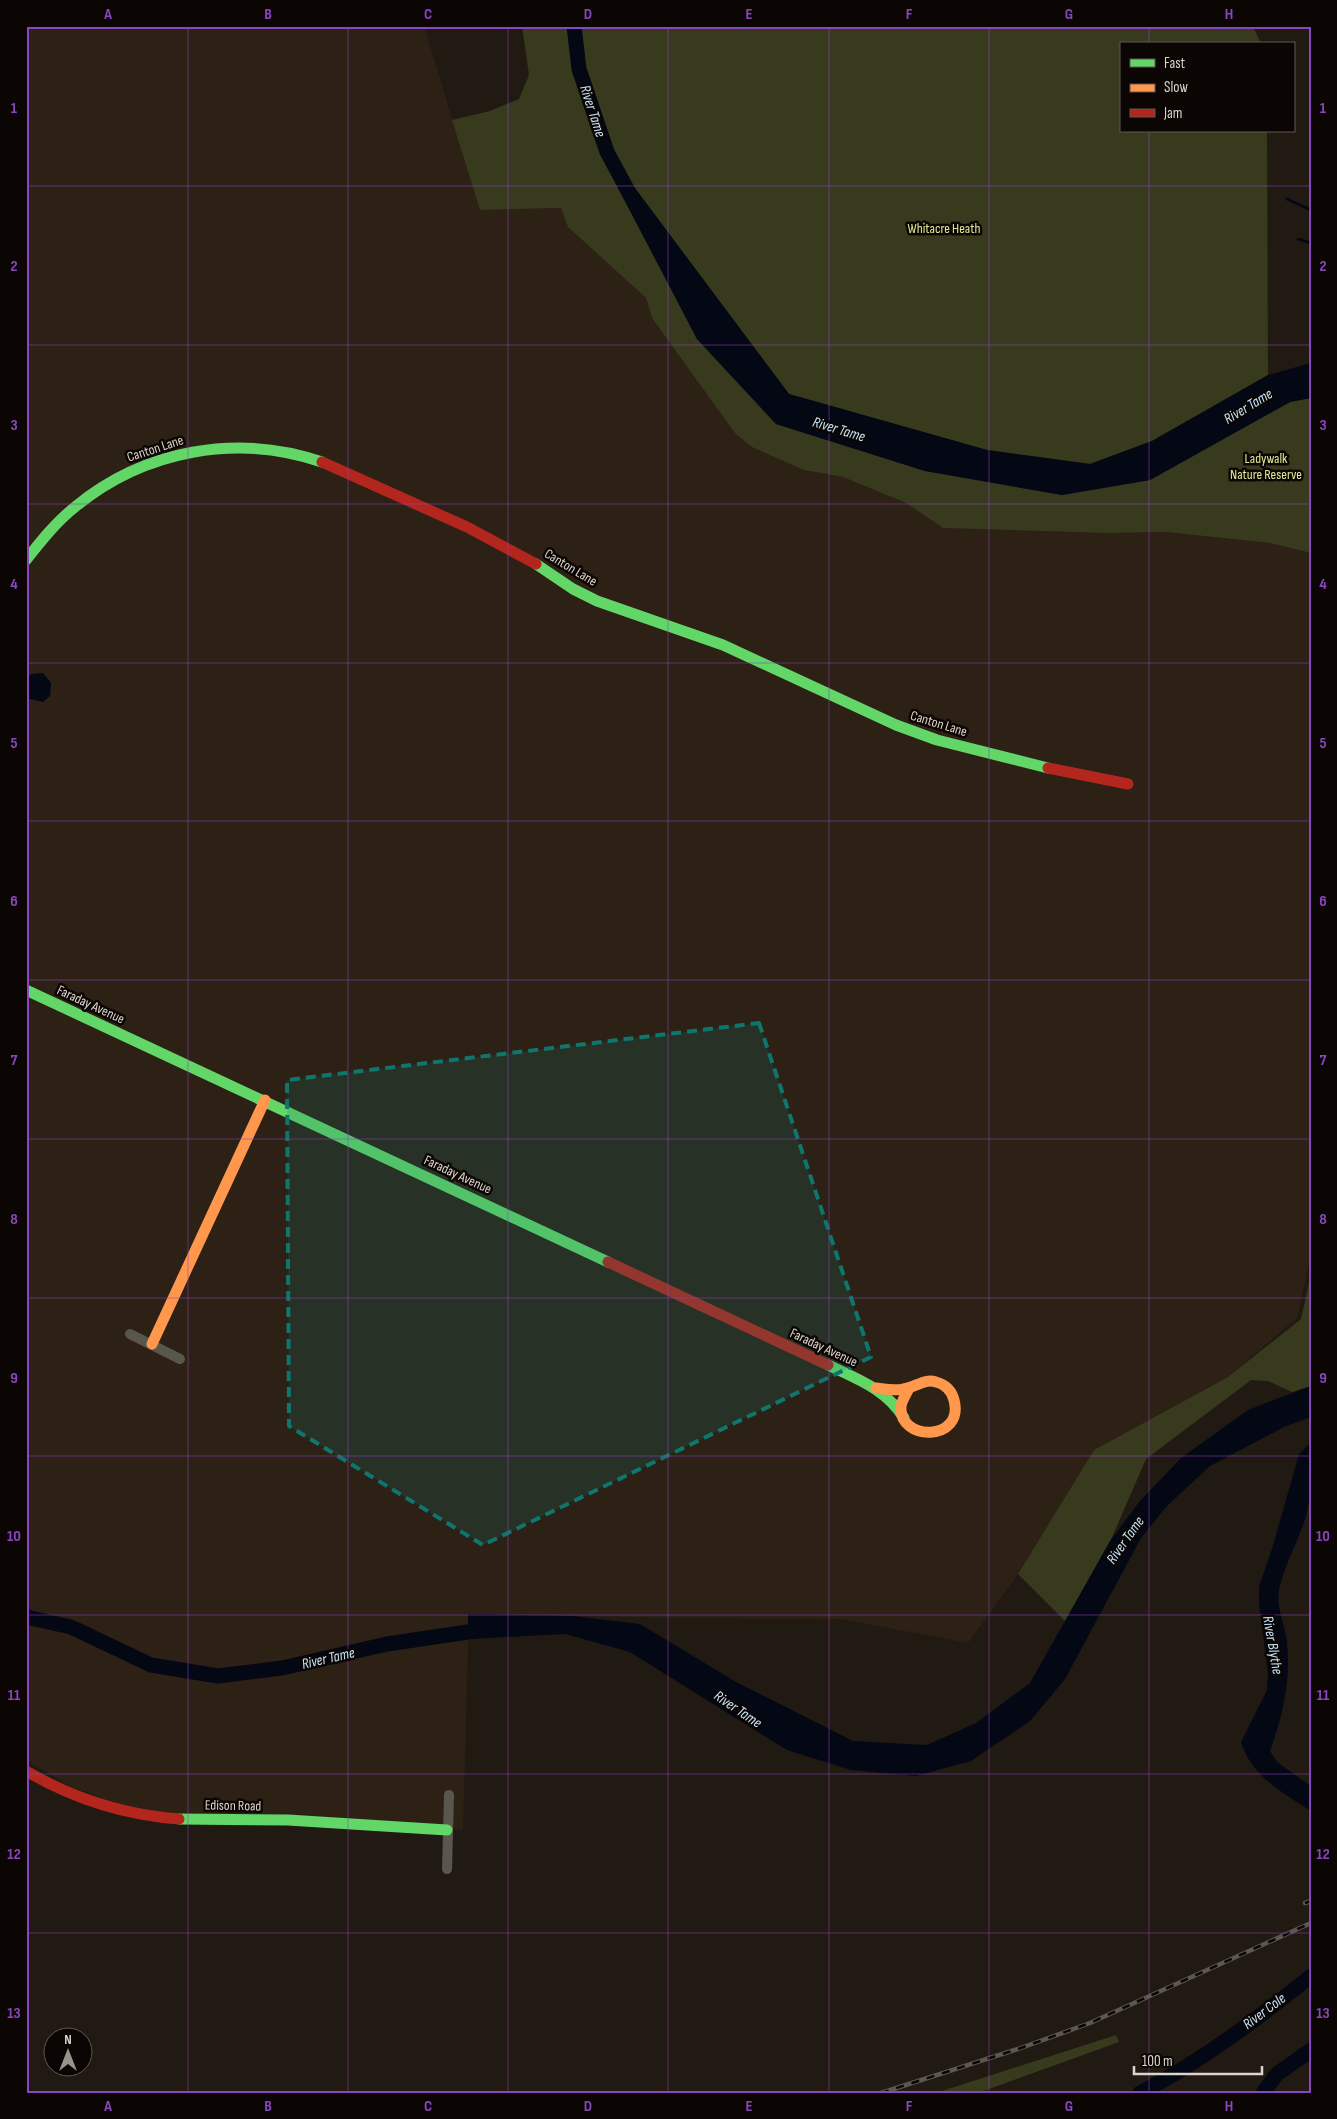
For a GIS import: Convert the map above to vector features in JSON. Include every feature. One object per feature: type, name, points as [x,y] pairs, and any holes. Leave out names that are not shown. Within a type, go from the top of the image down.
[{"type":"street","name":"Canton Lane","points":[[26,560],[56,521],[79,501],[116,476],[181,453],[211,448],[271,449],[321,462],[344,471],[472,529],[529,560],[580,592],[633,613],[691,631],[751,656],[840,700],[924,736],[1079,775],[1128,784]]},
{"type":"street","name":"Faraday Avenue","points":[[26,990],[265,1100],[876,1388],[895,1404],[904,1418]]},
{"type":"street","points":[[152,1344],[265,1100]]},
{"type":"street","points":[[130,1334],[180,1359]]},
{"type":"street","points":[[922,1381],[940,1382],[953,1395],[955,1410],[950,1424],[933,1434],[926,1434],[913,1429],[904,1418],[902,1402],[909,1388],[922,1381]]},
{"type":"street","name":"Faraday Avenue","points":[[876,1388],[896,1390],[909,1388]]},
{"type":"street","name":"Edison Road","points":[[26,1771],[48,1784],[92,1803],[114,1810],[155,1817],[288,1820],[447,1830]]},
{"type":"street","points":[[447,1869],[448,1795]]},
{"type":"highlighted area","points":[[759,1023],[871,1357],[483,1545],[289,1426],[287,1080]]},
{"type":"shaded area","points":[[26,26],[424,26],[480,210],[561,208],[568,227],[646,298],[652,318],[803,470],[843,477],[906,503],[943,528],[1108,533],[1166,532],[1270,543],[1311,553],[1311,1254],[1297,1318],[1228,1377],[1094,1450],[1018,1574],[968,1643],[841,1619],[469,1614],[463,1830],[155,1812],[116,1804],[69,1786],[26,1760]]},
{"type":"green space","name":"Whitacre Heath","points":[[522,26],[574,26],[577,60],[591,106],[575,26],[1253,26],[1260,42],[1120,42],[1120,132],[1267,132],[1268,375],[1152,441],[1090,464],[987,450],[789,394],[611,157],[620,179],[615,182],[697,339],[776,424],[925,471],[1062,495],[1150,480],[1290,402],[1311,398],[1311,553],[1270,543],[1166,532],[1108,533],[943,528],[906,503],[843,477],[804,470],[752,447],[735,433],[652,318],[646,298],[568,227],[561,208],[480,210],[452,120],[490,111],[519,99],[529,75]]},
{"type":"green space","points":[[1311,1274],[1311,1386],[1292,1392],[1268,1381],[1251,1380],[1146,1459],[1110,1542],[1066,1622],[1018,1574],[1094,1450],[1228,1377],[1301,1319]]},
{"type":"green space","points":[[1116,2035],[1119,2042],[978,2093],[936,2093]]},
{"type":"water","points":[[615,182],[632,184],[789,394],[987,450],[1090,464],[1152,441],[1268,375],[1311,363],[1311,398],[1290,402],[1150,480],[1062,495],[925,471],[776,424],[697,339]]},
{"type":"water","points":[[43,673],[51,683],[50,696],[43,702],[26,698],[26,678],[32,674]]},
{"type":"water","points":[[1311,1386],[1311,1417],[1284,1427],[1210,1466],[1166,1507],[1141,1538],[1065,1679],[1030,1721],[971,1761],[916,1776],[851,1770],[787,1750],[630,1652],[565,1634],[468,1639],[468,1614],[573,1616],[640,1624],[736,1682],[853,1741],[927,1745],[976,1723],[1030,1683],[1110,1541],[1140,1501],[1181,1458],[1248,1410]]},
{"type":"water","points":[[1311,1442],[1311,1484],[1306,1515],[1281,1582],[1278,1597],[1287,1642],[1288,1670],[1282,1711],[1270,1751],[1277,1762],[1311,1786],[1311,1811],[1279,1790],[1260,1774],[1252,1765],[1241,1742],[1267,1690],[1268,1673],[1259,1603],[1259,1586],[1272,1549],[1299,1454]]},
{"type":"waterway","name":"River Tame","points":[[574,26],[579,69],[607,152],[633,200]]},
{"type":"waterway","points":[[1287,199],[1311,210]]},
{"type":"waterway","points":[[1298,239],[1311,243]]},
{"type":"waterway","name":"River Tame","points":[[26,1617],[71,1627],[151,1665],[218,1676],[282,1668],[387,1644],[488,1629]]},
{"type":"waterway","name":"River Cole","points":[[1140,2093],[1163,2081],[1228,2039],[1311,1976]]},
{"type":"waterway","name":"River Blythe","points":[[1263,2093],[1277,2074],[1311,2050]]},
{"type":"railway","points":[[1305,1903],[1311,1901]]},
{"type":"railway","points":[[881,2093],[1018,2049],[1090,2023],[1311,1923]]},
{"type":"traffic: fast","points":[[26,560],[55,525],[75,507],[102,488],[131,472],[161,460],[192,452],[225,448],[290,453],[322,462]]},
{"type":"traffic: fast","points":[[536,564],[573,589],[597,601],[723,645],[896,725],[937,740],[1048,768]]},
{"type":"traffic: fast","points":[[26,990],[608,1262]]},
{"type":"traffic: fast","points":[[828,1365],[880,1392],[889,1399],[904,1418]]},
{"type":"traffic: fast","points":[[179,1819],[288,1820],[447,1830]]},
{"type":"traffic: slow","points":[[152,1344],[265,1100]]},
{"type":"traffic: slow","points":[[876,1388],[900,1390],[927,1381],[942,1384],[950,1391],[954,1400],[955,1414],[950,1424],[941,1430],[930,1432],[919,1431],[910,1426],[903,1418],[901,1406],[909,1388]]},
{"type":"traffic: jam","points":[[322,462],[467,527],[536,564]]},
{"type":"traffic: jam","points":[[1048,768],[1128,784]]},
{"type":"traffic: jam","points":[[608,1262],[828,1365]]},
{"type":"traffic: jam","points":[[26,1771],[62,1790],[100,1804],[138,1814],[179,1819]]},
{"type":"park label","name":"Ladywalk Nature Reserve","points":[[1266,466]]}]
